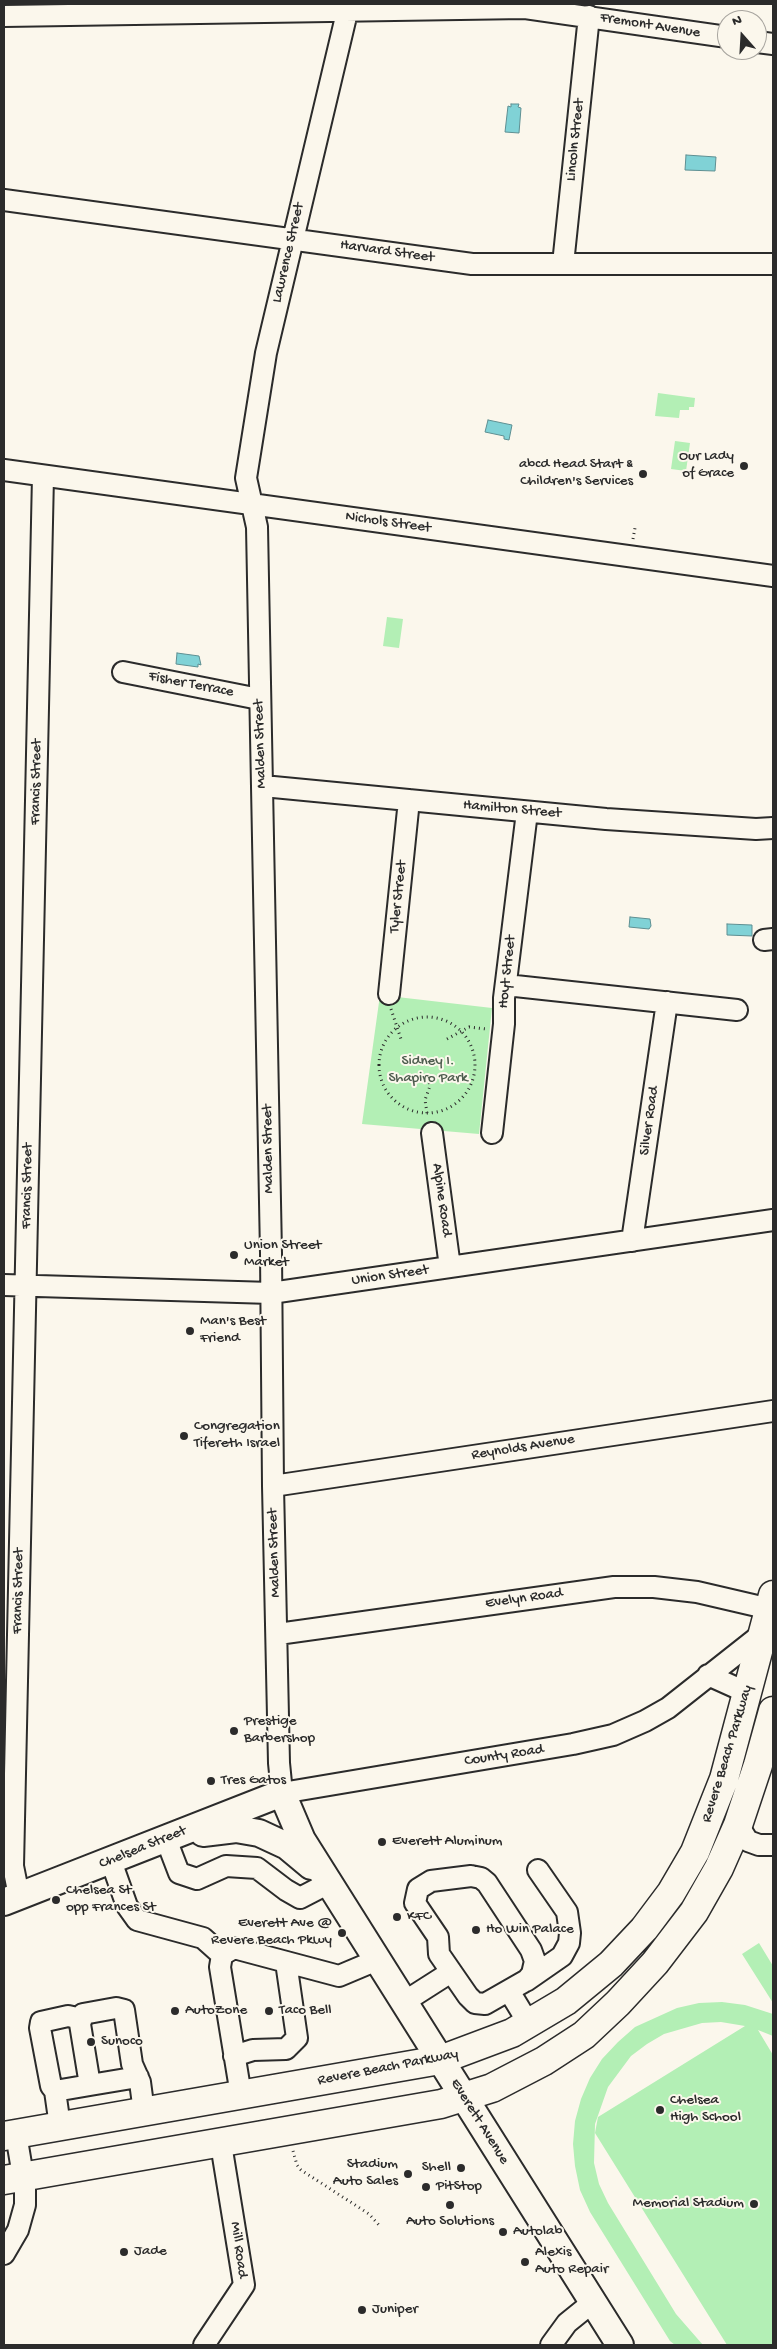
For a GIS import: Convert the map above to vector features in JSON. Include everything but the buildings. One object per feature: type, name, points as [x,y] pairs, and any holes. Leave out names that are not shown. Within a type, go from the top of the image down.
[{"type":"highway","name":"Revere Beach Parkway","points":[[10,2135],[440,2060],[482,2046],[529,2024],[566,2001],[611,1964],[644,1929],[671,1893],[695,1852],[714,1806],[731,1756],[769,1613]]},
{"type":"highway","name":"Revere Beach Parkway","points":[[13,2179],[430,2107],[464,2098],[505,2082],[544,2062],[584,2035],[618,2003],[655,1963],[694,1912],[720,1868],[738,1825],[758,1765],[773,1711]]},
{"type":"main road","name":"Chelsea Street","points":[[12,1899],[282,1793]]},
{"type":"main road","name":"Everett Avenue","points":[[282,1793],[297,1830],[329,1883],[620,2345]]},
{"type":"main road","points":[[166,1839],[231,1829],[259,1833],[287,1846],[329,1883]]},
{"type":"street","name":"Lawrence Street","points":[[252,505],[246,478],[260,381],[348,7]]},
{"type":"street","name":"Fremont Avenue","points":[[4,16],[96,9],[526,8],[717,35]]},
{"type":"street","name":"Lincoln Street","points":[[564,264],[588,16]]},
{"type":"street","name":"Harvard Street","points":[[4,200],[472,264],[773,264]]},
{"type":"street","name":"Nichols Street","points":[[4,470],[773,576]]},
{"type":"street","name":"Francis Street","points":[[12,1899],[27,1286],[43,476]]},
{"type":"street","name":"Malden Street","points":[[252,505],[257,527],[259,699],[263,786],[273,1486],[278,1634],[279,1763],[282,1793]]},
{"type":"street","name":"Fisher Terrace","points":[[123,672],[259,699]]},
{"type":"street","name":"Hamilton Street","points":[[263,786],[527,812],[768,829]]},
{"type":"street","name":"Tyler Street","points":[[389,994],[409,800]]},
{"type":"street","name":"Hoyt Street","points":[[492,1133],[506,985],[527,812]]},
{"type":"street","points":[[506,985],[738,1010]]},
{"type":"street","name":"Silver Road","points":[[632,1241],[667,1002]]},
{"type":"street","name":"Alpine Road","points":[[432,1133],[450,1267]]},
{"type":"street","name":"Union Street","points":[[4,1285],[271,1293],[773,1220]]},
{"type":"street","name":"Reynolds Avenue","points":[[273,1486],[773,1411]]},
{"type":"street","name":"Evelyn Road","points":[[278,1634],[614,1587],[654,1587],[697,1592],[769,1613]]},
{"type":"street","name":"County Road","points":[[282,1793],[573,1744],[608,1736],[657,1715],[682,1698],[708,1675],[769,1613]]},
{"type":"street","points":[[708,1675],[748,1693]]},
{"type":"street","points":[[738,1825],[744,1836],[754,1844],[773,1845]]},
{"type":"street","points":[[166,1839],[179,1873],[197,1879],[226,1866],[257,1868],[300,1898],[329,1883]]},
{"type":"street","points":[[111,1860],[127,1906],[137,1920],[203,1938],[222,1955]]},
{"type":"street","points":[[517,1987],[534,1970],[533,1954],[487,1883],[477,1877],[431,1881],[418,1889],[416,1903],[438,1937],[439,1954],[470,1999],[479,2004],[489,2004],[517,1987],[562,1956],[569,1943],[570,1933],[566,1912],[538,1870]]},
{"type":"street","points":[[222,1955],[234,1948],[339,1976],[377,1960]]},
{"type":"street","points":[[222,1955],[220,1967],[241,2095]]},
{"type":"street","points":[[234,2056],[253,2050],[286,2049],[297,2038],[286,1962]]},
{"type":"street","points":[[404,2002],[451,1972]]},
{"type":"street","points":[[517,1987],[529,2024]]},
{"type":"street","points":[[90,2085],[80,2024],[83,2014],[116,2008],[124,2010],[132,2064],[138,2077],[144,2112]]},
{"type":"street","points":[[60,2126],[40,2028],[41,2022],[68,2016],[82,2019]]},
{"type":"street","points":[[54,2091],[138,2077]]},
{"type":"street","points":[[4,2254],[18,2230],[24,2214],[25,2198],[13,2179],[10,2135]]},
{"type":"street","name":"Mill Road","points":[[204,2345],[244,2285],[221,2144]]},
{"type":"street","points":[[551,2345],[570,2319],[593,2302]]},
{"type":"path","points":[[633,542],[635,528]]},
{"type":"path","points":[[433,1017],[445,1020],[460,1030],[471,1044],[475,1055],[474,1079],[462,1099],[441,1111],[427,1113],[416,1112],[404,1107],[393,1099],[385,1088],[380,1076],[379,1063],[387,1038],[396,1028],[407,1021],[433,1017]]},
{"type":"path","points":[[447,1039],[468,1027],[491,1030]]},
{"type":"path","points":[[396,1028],[402,1042]]},
{"type":"path","points":[[427,1113],[425,1100],[430,1086],[429,1078]]},
{"type":"path","points":[[289,2130],[294,2157],[301,2170],[369,2214],[379,2225]]},
{"type":"green space","points":[[658,393],[695,398],[694,407],[689,407],[689,410],[680,410],[679,418],[655,416]]},
{"type":"green space","points":[[675,441],[690,443],[686,471],[671,469]]},
{"type":"green space","points":[[387,617],[403,619],[399,648],[383,646]]},
{"type":"green space","name":"Sidney I. Shapiro Park","points":[[380,995],[492,1008],[479,1134],[362,1124]]},
{"type":"green space","points":[[759,1943],[773,1966],[773,2003],[742,1954]]},
{"type":"green space","name":"Chelsea High School","points":[[722,2002],[745,2005],[773,2014],[773,2036],[758,2030],[773,2055],[773,2345],[727,2345],[595,2133],[598,2117],[745,2026],[721,2022],[702,2023],[664,2034],[647,2044],[631,2056],[608,2087],[595,2124],[594,2163],[599,2184],[608,2203],[676,2314],[703,2345],[675,2345],[670,2341],[590,2212],[580,2190],[575,2166],[573,2144],[575,2121],[581,2099],[590,2078],[602,2059],[635,2027],[677,2008],[699,2003]]},
{"type":"water","points":[[511,104],[519,104],[518,107],[521,108],[519,133],[505,132],[508,106],[511,107]]},
{"type":"water","points":[[686,155],[716,157],[715,171],[685,170]]},
{"type":"water","points":[[488,420],[512,425],[509,440],[504,439],[504,436],[485,432]]},
{"type":"water","points":[[177,653],[199,656],[201,665],[198,664],[198,667],[176,664]]},
{"type":"water","points":[[630,917],[650,919],[651,926],[649,929],[629,927]]},
{"type":"water","points":[[727,924],[752,925],[752,936],[727,935]]},
{"type":"place","name":"Our Lady of Grace","points":[[744,466]]},
{"type":"place","name":"abcd Head Start & Children's Services","points":[[643,474]]},
{"type":"place","name":"Union Street Market","points":[[234,1255]]},
{"type":"place","name":"Man's Best Friend","points":[[190,1331]]},
{"type":"place","name":"Congregation Tifereth Israel","points":[[184,1436]]},
{"type":"place","name":"Prestige Barbershop","points":[[234,1731]]},
{"type":"place","name":"Tres Gatos","points":[[211,1781]]},
{"type":"place","name":"Everett Aluminum","points":[[382,1842]]},
{"type":"place","name":"Chelsea St opp Frances St","points":[[56,1900]]},
{"type":"place","name":"KFC","points":[[397,1917]]},
{"type":"place","name":"Ho Win Palace","points":[[476,1930]]},
{"type":"place","name":"Everett Ave @ Revere Beach Pkwy","points":[[342,1933]]},
{"type":"place","name":"AutoZone","points":[[175,2011]]},
{"type":"place","name":"Taco Bell","points":[[269,2011]]},
{"type":"place","name":"Sunoco","points":[[91,2042]]},
{"type":"place","name":"Chelsea High School","points":[[660,2110]]},
{"type":"place","name":"Shell","points":[[461,2168]]},
{"type":"place","name":"Stadium Auto Sales","points":[[408,2174]]},
{"type":"place","name":"PitStop","points":[[426,2187]]},
{"type":"place","name":"Memorial Stadium","points":[[754,2204]]},
{"type":"place","name":"Auto Solutions","points":[[450,2205]]},
{"type":"place","name":"Autolab","points":[[503,2232]]},
{"type":"place","name":"Jade","points":[[124,2252]]},
{"type":"place","name":"Alexis Auto Repair","points":[[525,2262]]},
{"type":"place","name":"Juniper","points":[[362,2310]]}]
